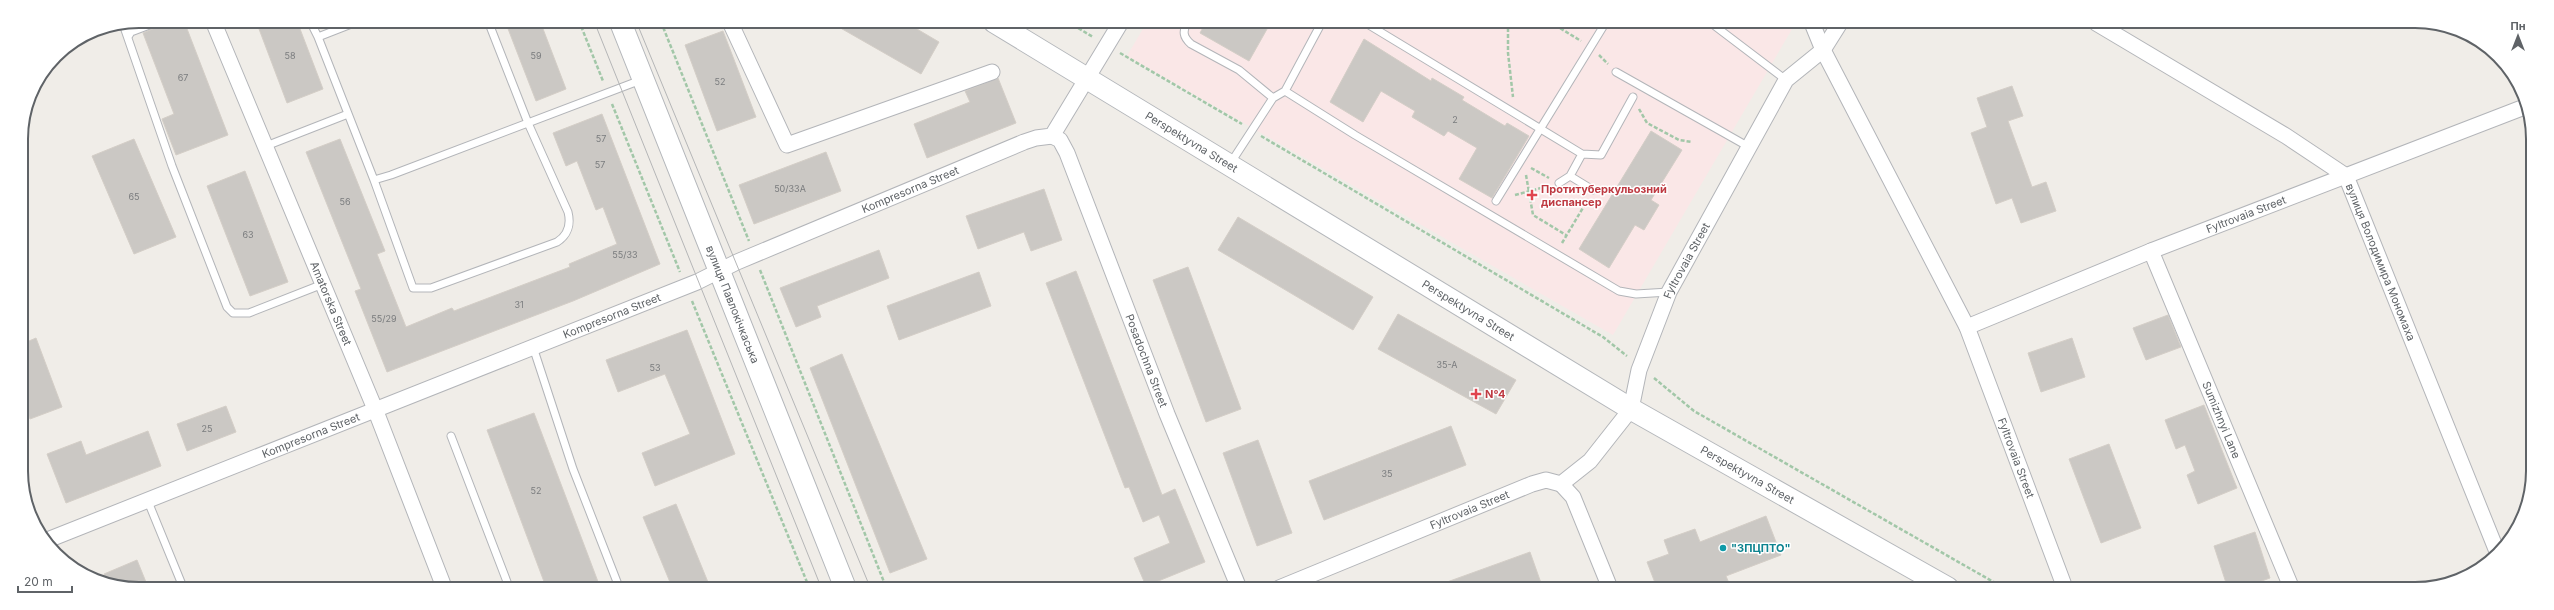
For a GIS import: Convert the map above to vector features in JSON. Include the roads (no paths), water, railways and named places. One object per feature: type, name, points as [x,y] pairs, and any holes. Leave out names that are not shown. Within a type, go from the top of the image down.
[{"type":"street","name":"Amatorska Street","points":[[216,28],[375,409],[442,582]]},
{"type":"street","name":"вулиця Павлокічкаська","points":[[622,28],[843,582]]},
{"type":"street","points":[[733,28],[787,145],[992,72]]},
{"type":"street","name":"Perspektyvna Street","points":[[1004,28],[1631,409],[1937,582]]},
{"type":"street","points":[[1052,136],[1117,28]]},
{"type":"street","points":[[1814,28],[1823,50]]},
{"type":"street","points":[[1823,50],[1837,28]]},
{"type":"street","name":"вулиця Володимира Мономаха","points":[[2104,28],[2286,136],[2346,176],[2495,548]]},
{"type":"street","name":"Fyltrovaia Street","points":[[1294,582],[1532,484],[1546,480],[1561,484],[1590,461],[1610,439],[1631,409],[1640,367],[1669,292],[1786,80],[1823,50],[1967,326],[2063,582]]},
{"type":"street","name":"Fyltrovaia Street","points":[[1967,326],[2152,251],[2521,108]]},
{"type":"street","name":"Kompresorna Street","points":[[50,538],[686,286],[754,255],[1024,142],[1036,138],[1052,136]]},
{"type":"street","name":"Posadochna Street","points":[[1052,136],[1060,140],[1067,153],[1167,414],[1237,582]]},
{"type":"street","name":"Sumizhnyi Lane","points":[[2152,251],[2289,582]]},
{"type":"street","points":[[1561,484],[1573,497],[1608,582]]},
{"type":"lane","points":[[128,37],[131,32],[142,28]]},
{"type":"lane","points":[[314,28],[374,180],[414,288],[427,289],[439,286],[564,238],[570,221],[568,212],[528,123],[491,28]]},
{"type":"lane","points":[[318,37],[341,28]]},
{"type":"lane","points":[[1186,28],[1184,32],[1186,39],[1191,44],[1239,70],[1273,98]]},
{"type":"lane","points":[[1228,165],[1273,98],[1285,91],[1319,28]]},
{"type":"lane","points":[[1374,28],[1582,154],[1601,155],[1633,97]]},
{"type":"lane","points":[[1496,201],[1522,163],[1540,129],[1602,28]]},
{"type":"lane","points":[[1719,28],[1786,80]]},
{"type":"lane","points":[[125,29],[172,166],[227,308],[233,312],[249,313],[322,284]]},
{"type":"lane","points":[[1616,72],[1749,148]]},
{"type":"lane","points":[[374,180],[644,80]]},
{"type":"lane","points":[[1285,91],[1355,135],[1619,291],[1636,294],[1669,292]]},
{"type":"lane","points":[[266,146],[348,114]]},
{"type":"lane","points":[[1559,183],[1570,176],[1582,154]]},
{"type":"lane","points":[[1570,176],[1593,190]]},
{"type":"lane","points":[[533,347],[573,469],[617,582]]},
{"type":"lane","points":[[451,436],[507,582]]},
{"type":"lane","points":[[147,499],[181,582]]},
{"type":"tram line","points":[[597,28],[819,582]]},
{"type":"tram line","points":[[639,28],[868,582]]},
{"type":"place","name":"Протитуберкульозний диспансер","points":[[1532,195]]},
{"type":"place","name":"N°4","points":[[1476,394]]},
{"type":"place","name":"\"ЗПЦПТО\"","points":[[1723,548]]}]
